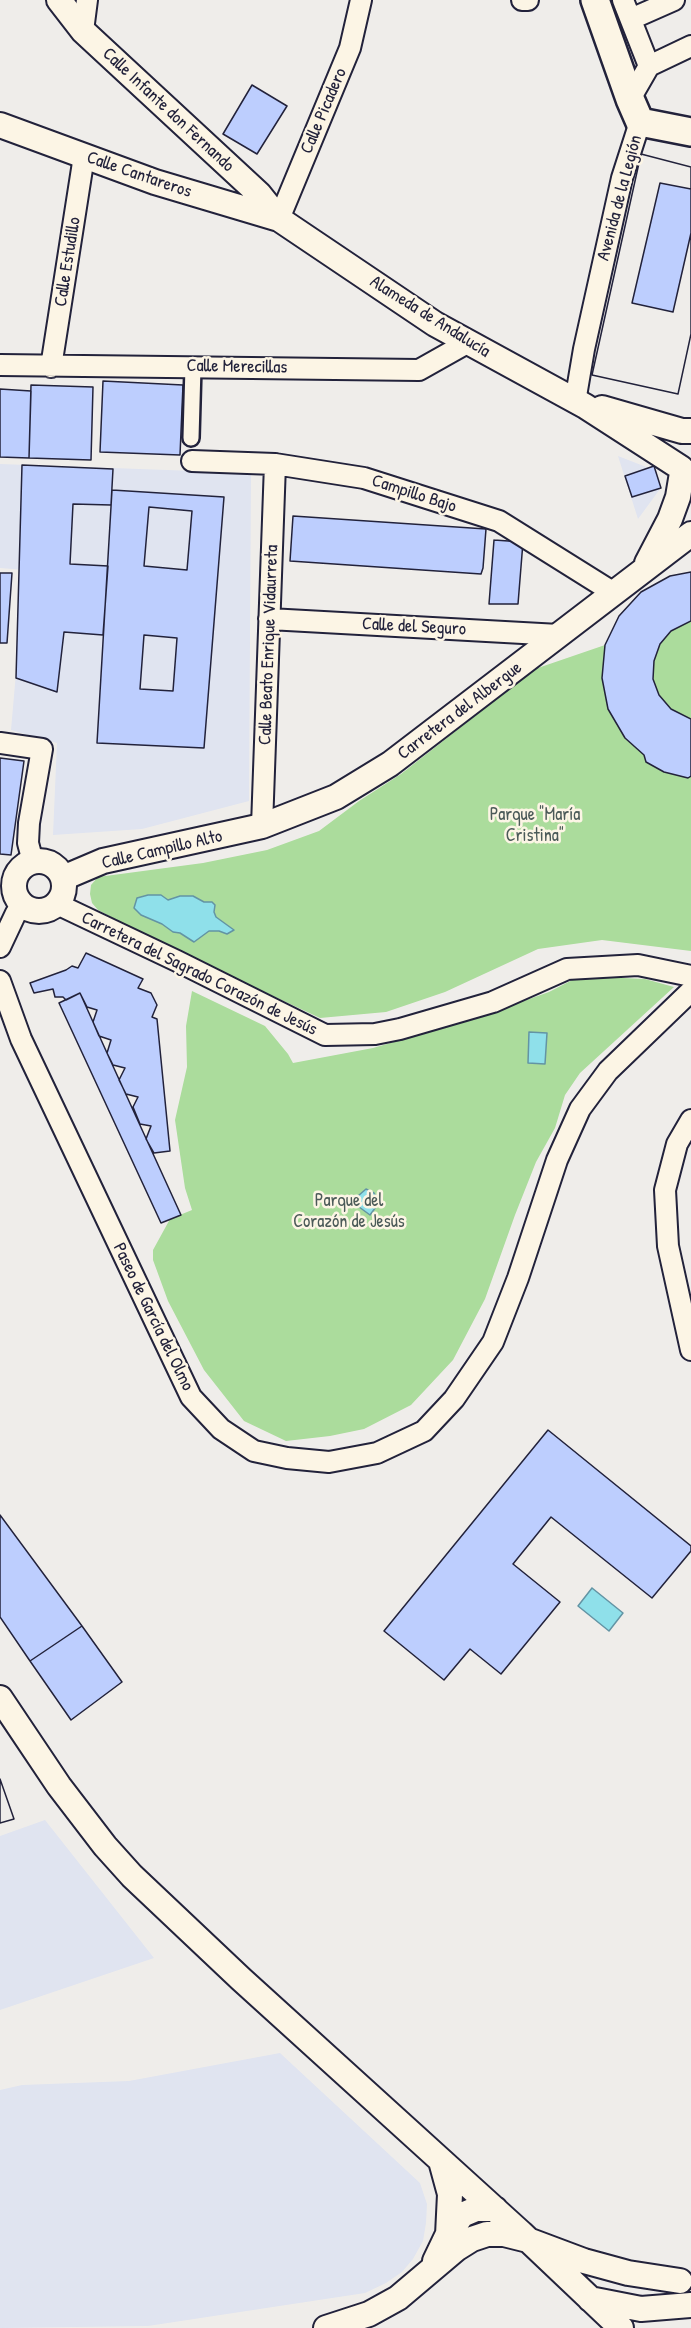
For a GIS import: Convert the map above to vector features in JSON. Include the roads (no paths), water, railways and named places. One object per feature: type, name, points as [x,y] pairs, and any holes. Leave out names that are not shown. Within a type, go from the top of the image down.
[{"type":"main road","points":[[596,0],[635,110],[691,132]]},
{"type":"street","name":"Calle Infante don Fernando","points":[[59,0],[83,31],[259,194],[279,219]]},
{"type":"street","points":[[83,31],[87,0]]},
{"type":"street","name":"Calle Picadero","points":[[279,219],[350,48],[361,0]]},
{"type":"street","points":[[522,0],[528,0]]},
{"type":"street","points":[[623,0],[649,66],[691,46]]},
{"type":"street","points":[[631,19],[675,0]]},
{"type":"street","name":"Avenida de la Legión","points":[[580,404],[584,349],[635,110],[649,66]]},
{"type":"street","name":"Calle Cantareros","points":[[0,125],[155,182],[279,219]]},
{"type":"street","name":"Calle Estudillo","points":[[51,367],[84,156]]},
{"type":"street","name":"Alameda de Andalucía","points":[[279,219],[435,324],[580,404],[685,478]]},
{"type":"street","name":"Calle Merecillas","points":[[0,365],[419,370],[467,343]]},
{"type":"street","points":[[191,438],[193,367]]},
{"type":"street","name":"Alameda de Andalucía","points":[[580,404],[691,431]]},
{"type":"street","name":"Carretera del Albergue","points":[[684,540],[676,505],[685,478],[682,459],[691,442]]},
{"type":"street","name":"Campillo Bajo","points":[[192,461],[275,464],[364,478],[499,521],[614,593]]},
{"type":"street","name":"Calle Beato Enrique Vidaurreta","points":[[262,826],[275,464]]},
{"type":"street","name":"Carretera del Albergue","points":[[642,572],[664,561],[684,540]]},
{"type":"street","name":"Carretera del Albergue","points":[[262,826],[336,797],[390,764],[684,540]]},
{"type":"street","name":"Calle del Seguro","points":[[269,620],[559,635]]},
{"type":"street","points":[[0,743],[42,748],[29,824],[28,843],[33,862]]},
{"type":"street","name":"Calle Campillo Alto","points":[[63,879],[103,861],[262,826]]},
{"type":"street","points":[[33,862],[52,865],[61,873],[63,879],[63,897],[57,904],[42,910],[25,907],[16,898],[7,875],[33,862]]},
{"type":"street","name":"Carretera del Sagrado Corazón de Jesús","points":[[57,904],[325,1035],[375,1034],[400,1029],[493,1002],[567,969],[638,965],[691,976]]},
{"type":"street","points":[[0,947],[16,913],[25,907]]},
{"type":"street","name":"Paseo de García del Olmo","points":[[0,981],[21,1039],[191,1397],[221,1429],[254,1450],[287,1458],[329,1462],[377,1453],[424,1431],[454,1399],[493,1342],[518,1278],[556,1160],[580,1109],[608,1071],[691,991]]},
{"type":"street","points":[[691,1120],[678,1144],[664,1190],[668,1246],[691,1350]]},
{"type":"street","points":[[0,1698],[59,1786],[105,1846],[132,1876],[590,2299],[622,2320]]},
{"type":"street","points":[[441,2161],[450,2194],[447,2236]]},
{"type":"street","points":[[432,2269],[447,2236],[457,2221],[469,2212],[495,2209]]},
{"type":"street","points":[[326,2328],[369,2314],[391,2302],[409,2290],[463,2244],[480,2235],[495,2233],[528,2240],[584,2261],[628,2273],[686,2280]]},
{"type":"street","points":[[622,2320],[648,2289],[686,2280]]},
{"type":"street","points":[[622,2320],[641,2309],[691,2305]]},
{"type":"street","points":[[663,2328],[674,2318],[691,2310]]},
{"type":"water","points":[[161,895],[168,900],[180,896],[193,896],[204,902],[212,902],[215,905],[216,917],[234,930],[227,934],[209,931],[194,942],[141,915],[134,908],[137,898]]},
{"type":"water","points":[[529,1032],[547,1033],[545,1064],[528,1063]]},
{"type":"water","points":[[366,1189],[381,1200],[370,1215],[355,1204],[359,1200],[358,1196]]},
{"type":"water","points":[[592,1588],[623,1613],[609,1631],[578,1606]]},
{"type":"park label","name":"Parque \"María Cristina\"","points":[[535,825]]},
{"type":"park label","name":"Parque del Corazón de Jesús","points":[[349,1211]]}]
